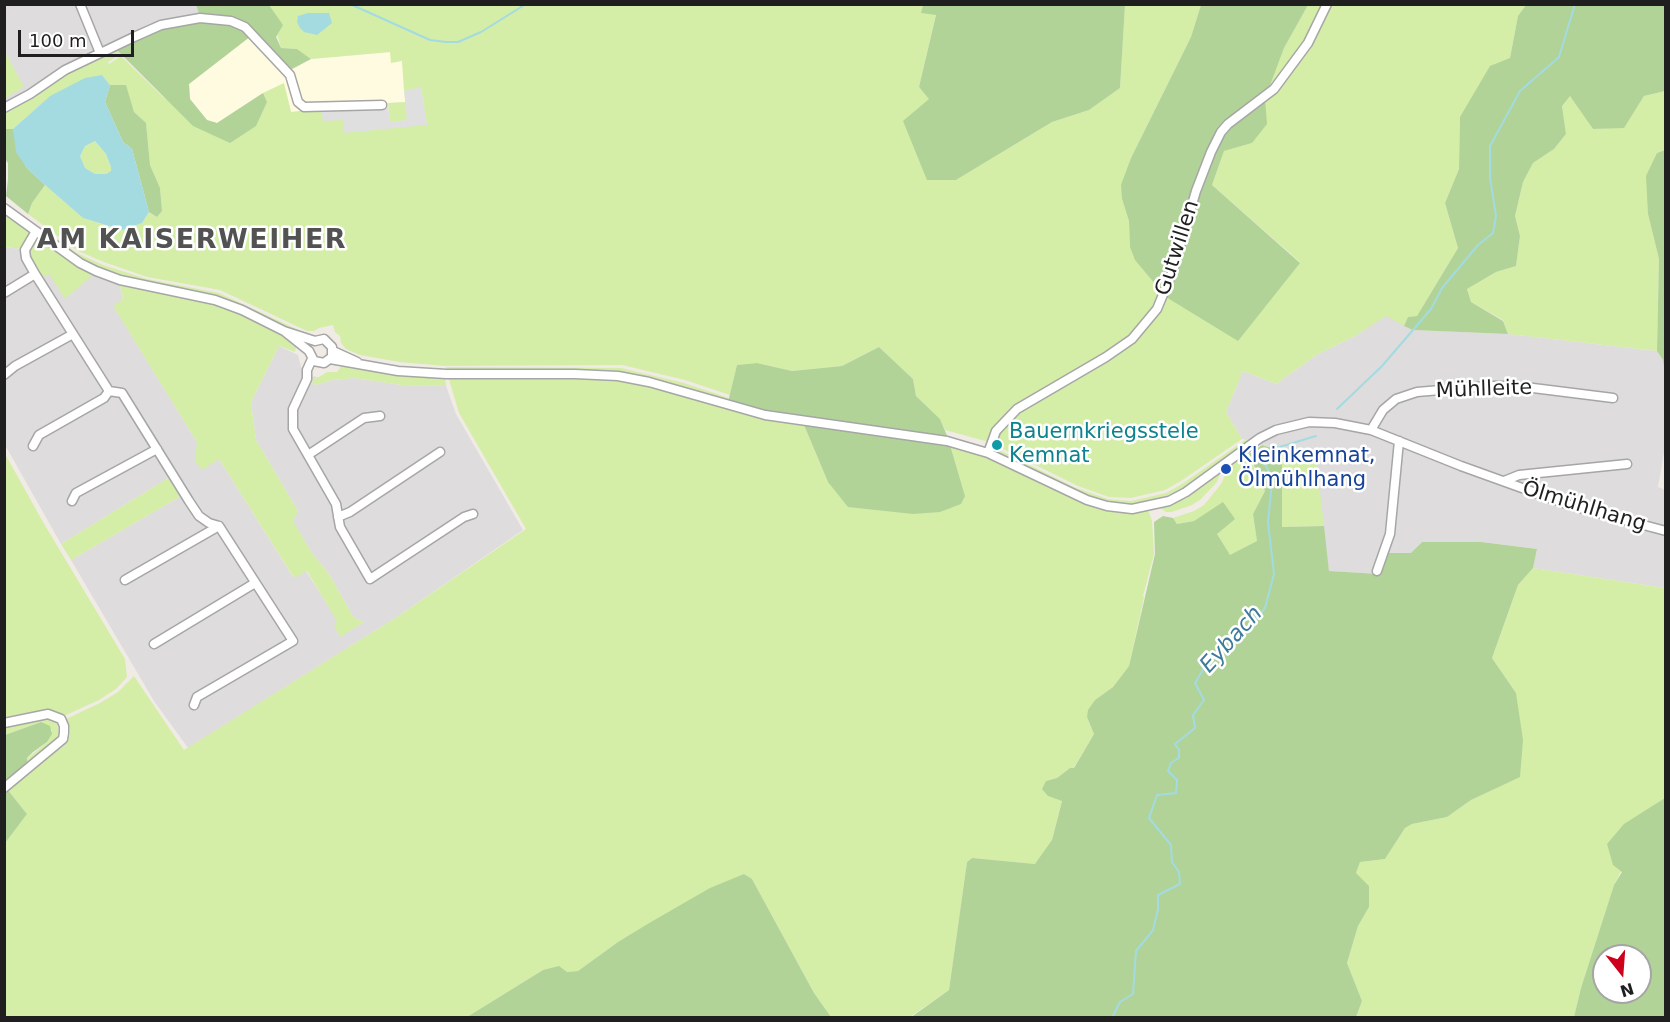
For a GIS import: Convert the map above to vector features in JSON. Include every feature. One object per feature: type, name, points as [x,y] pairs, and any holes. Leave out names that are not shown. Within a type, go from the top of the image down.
[{"type":"street","points":[[80,4],[100,53]]},
{"type":"street","name":"Gutwillen","points":[[988,453],[996,431],[1017,409],[1106,357],[1132,339],[1157,309],[1172,273],[1196,191],[1221,132],[1234,119],[1274,89],[1308,43],[1327,4]]},
{"type":"street","points":[[4,108],[30,94],[65,70],[100,53],[161,25],[200,18],[231,21],[245,27],[290,75],[298,102],[304,107],[382,105]]},
{"type":"street","points":[[4,208],[80,263],[120,280],[215,300],[242,310],[284,332],[315,341]]},
{"type":"street","points":[[36,231],[25,250],[26,258],[35,274],[109,391],[122,393],[199,516],[219,526],[293,641],[197,697],[194,705]]},
{"type":"street","points":[[4,292],[35,274]]},
{"type":"street","points":[[284,332],[321,363]]},
{"type":"street","points":[[4,375],[15,366],[73,334]]},
{"type":"street","points":[[307,379],[311,345],[321,339],[327,341],[331,345],[332,355],[321,363],[307,379],[293,409],[293,429],[336,504],[340,527],[370,579],[473,514]]},
{"type":"street","name":"Ölmühlhang","points":[[332,355],[341,363],[398,371],[446,374],[618,376],[649,382],[765,415],[947,441],[988,453],[1088,500],[1107,506],[1132,509],[1150,506],[1178,496],[1227,464],[1260,438],[1292,425],[1310,422],[1335,423],[1371,430],[1572,506],[1665,531]]},
{"type":"street","name":"Mühlleite","points":[[1371,430],[1383,410],[1396,399],[1416,392],[1517,386],[1613,398]]},
{"type":"street","points":[[33,446],[39,435],[104,398],[109,391]]},
{"type":"street","points":[[308,455],[364,418],[380,416]]},
{"type":"street","points":[[1377,571],[1390,534],[1400,441]]},
{"type":"street","points":[[72,501],[76,493],[157,449]]},
{"type":"street","points":[[338,517],[350,512],[440,452]]},
{"type":"street","name":"Ölmühlhang","points":[[1504,481],[1519,475],[1627,464]]},
{"type":"street","points":[[125,580],[219,526]]},
{"type":"street","points":[[154,644],[255,583]]},
{"type":"street","points":[[4,723],[48,714],[60,720],[64,726],[64,733],[63,739],[4,788]]},
{"type":"shaded area","points":[[5,5],[196,5],[200,16],[5,106],[4,98],[23,87],[5,52]]},
{"type":"shaded area","points":[[251,36],[286,73],[311,59],[391,52],[402,61],[406,102],[322,106],[321,109],[291,112],[284,84],[263,93],[217,123],[207,120],[190,99],[189,84]]},
{"type":"shaded area","points":[[421,87],[427,125],[344,133],[343,120],[323,121],[321,109],[388,107],[390,122],[407,120],[404,91]]},
{"type":"shaded area","name":"AM KAISERWEIHER","points":[[4,247],[21,249],[49,274],[94,274],[119,282],[123,300],[114,307],[197,442],[219,459],[293,577],[306,571],[338,621],[340,636],[364,622],[354,618],[329,574],[312,553],[292,521],[298,511],[256,440],[251,402],[279,346],[298,355],[308,381],[316,377],[311,383],[315,385],[354,378],[402,385],[446,386],[456,414],[523,530],[397,617],[188,748],[154,701],[71,560],[181,496],[170,477],[61,544],[5,445]]},
{"type":"shaded area","points":[[1386,315],[1413,330],[1508,334],[1657,351],[1663,360],[1666,373],[1666,441],[1658,487],[1665,490],[1665,588],[1533,568],[1537,549],[1481,542],[1422,542],[1412,553],[1386,553],[1379,574],[1329,571],[1315,460],[1242,439],[1226,412],[1243,371],[1276,384],[1318,354],[1355,336]]},
{"type":"green space","points":[[196,5],[269,5],[283,25],[276,37],[281,48],[297,49],[311,59],[288,71],[251,36],[189,84],[190,99],[207,120],[217,123],[263,93],[267,102],[256,126],[230,143],[193,126],[115,48],[162,28],[200,16]]},
{"type":"green space","points":[[269,5],[923,5],[921,13],[936,14],[919,87],[930,99],[956,180],[1052,122],[1089,110],[1120,88],[1125,5],[1201,5],[1191,37],[1131,158],[1122,199],[1129,221],[1130,247],[1164,293],[1130,338],[1016,408],[989,442],[945,430],[940,419],[916,396],[913,379],[879,347],[842,366],[792,371],[757,363],[737,365],[730,395],[685,380],[622,365],[445,366],[399,362],[360,355],[346,349],[333,325],[307,331],[220,290],[147,277],[104,262],[78,251],[28,214],[32,203],[45,185],[83,218],[121,230],[142,223],[149,212],[157,217],[162,211],[160,188],[150,165],[146,124],[134,112],[125,85],[110,85],[102,75],[50,96],[13,129],[5,129],[5,110],[46,84],[115,48],[120,54],[108,62],[109,64],[121,56],[163,97],[230,143],[267,102],[263,93],[284,83],[291,112],[321,109],[343,120],[427,125],[421,88],[404,91],[402,61],[391,63],[390,52],[311,59],[297,49],[281,48]]},
{"type":"green space","points":[[923,5],[1125,5],[1120,88],[1089,110],[1052,122],[956,180],[927,180],[903,121],[929,99],[919,87],[936,15],[921,13]]},
{"type":"green space","points":[[1201,5],[1308,5],[1284,48],[1265,99],[1267,124],[1252,143],[1224,151],[1212,185],[1300,263],[1238,341],[1166,297],[1135,260],[1130,247],[1129,221],[1122,199],[1121,185],[1131,158],[1191,37]]},
{"type":"green space","points":[[1308,5],[1526,5],[1518,16],[1510,58],[1460,117],[1459,169],[1445,203],[1458,248],[1417,316],[1408,317],[1404,326],[1386,316],[1355,336],[1318,354],[1276,384],[1243,371],[1226,412],[1242,439],[1165,490],[1131,498],[1109,497],[1078,486],[993,444],[998,432],[1018,411],[1133,340],[1166,297],[1300,262],[1212,185],[1224,151],[1252,143],[1284,48]]},
{"type":"green space","points":[[1526,5],[1665,5],[1665,91],[1644,96],[1624,128],[1593,129],[1570,96],[1562,106],[1566,134],[1554,149],[1533,163],[1523,182],[1515,216],[1520,236],[1516,266],[1496,272],[1467,289],[1471,302],[1503,321],[1508,334],[1413,330],[1404,326],[1408,317],[1417,316],[1458,248],[1445,203],[1459,169],[1460,117],[1490,66],[1510,58],[1518,16]]},
{"type":"green space","points":[[5,52],[24,87],[4,98]]},
{"type":"green space","points":[[110,85],[126,85],[134,112],[146,123],[150,165],[160,188],[162,211],[157,217],[149,212],[132,149],[123,142],[105,102]]},
{"type":"green space","points":[[1665,91],[1665,150],[1657,153],[1648,214],[1659,259],[1657,351],[1508,334],[1503,320],[1471,302],[1467,289],[1496,272],[1516,266],[1520,236],[1515,216],[1523,182],[1533,163],[1554,149],[1566,134],[1562,106],[1570,95],[1593,129],[1624,127],[1644,96]]},
{"type":"green space","points":[[406,102],[408,120],[390,122],[388,103]]},
{"type":"green space","points":[[4,129],[13,129],[26,167],[45,185],[32,203],[28,214],[6,196],[8,163],[5,159]]},
{"type":"green space","points":[[95,141],[106,154],[111,167],[112,171],[106,174],[95,174],[85,168],[80,156],[85,146]]},
{"type":"green space","points":[[1665,150],[1665,373],[1663,360],[1657,351],[1659,259],[1648,214],[1646,176],[1657,153]]},
{"type":"green space","points":[[5,212],[33,232],[21,249],[5,247]]},
{"type":"green space","points":[[40,227],[77,253],[103,265],[147,279],[219,293],[303,332],[302,334],[243,308],[121,278],[81,261],[38,229]]},
{"type":"green space","points":[[37,234],[94,274],[65,299],[49,274],[42,278],[28,257],[27,249]]},
{"type":"green space","points":[[119,282],[189,297],[241,312],[284,337],[296,347],[295,352],[279,346],[251,402],[256,440],[298,511],[293,521],[312,553],[329,574],[354,618],[364,622],[340,637],[334,625],[337,621],[307,571],[294,578],[219,459],[202,470],[195,462],[197,442],[113,306],[123,299]]},
{"type":"green space","points":[[879,347],[913,379],[916,396],[940,419],[948,438],[766,411],[728,402],[737,365],[757,363],[792,371],[842,366]]},
{"type":"green space","points":[[342,365],[445,377],[446,386],[402,385],[354,378],[315,385],[311,383],[316,377],[327,372],[337,372]]},
{"type":"green space","points":[[446,367],[621,368],[684,383],[729,398],[728,402],[649,379],[447,371]]},
{"type":"green space","points":[[448,376],[617,379],[648,384],[764,418],[804,425],[828,482],[965,496],[950,445],[987,456],[1087,504],[1148,509],[1152,521],[1154,554],[1129,666],[1113,687],[1095,700],[1087,717],[1094,734],[1073,769],[1070,768],[1057,778],[1046,781],[1048,796],[1062,800],[1052,840],[1041,858],[1035,864],[972,858],[967,862],[949,990],[910,1017],[831,1017],[814,993],[752,879],[744,874],[618,942],[578,971],[543,970],[467,1017],[5,1017],[4,843],[27,814],[7,789],[61,748],[68,740],[70,728],[66,719],[118,692],[134,676],[184,750],[397,617],[526,529],[459,413]]},
{"type":"green space","points":[[804,425],[950,445],[965,496],[961,504],[940,512],[913,514],[848,507],[828,482]]},
{"type":"green space","points":[[1245,440],[1250,441],[1184,488],[1149,503],[1131,505],[1106,503],[1088,498],[990,451],[991,446],[1076,488],[1108,499],[1131,501],[1166,493]]},
{"type":"green space","points":[[1262,445],[1282,451],[1282,527],[1324,526],[1329,571],[1379,574],[1386,553],[1411,553],[1422,542],[1481,542],[1537,549],[1533,568],[1518,585],[1492,658],[1516,693],[1523,740],[1520,777],[1471,800],[1447,817],[1412,824],[1405,828],[1385,859],[1360,862],[1356,873],[1369,886],[1369,907],[1358,926],[1347,963],[1362,1001],[1356,1017],[910,1018],[949,990],[967,862],[972,858],[1035,864],[1052,840],[1062,801],[1048,796],[1042,789],[1046,781],[1057,778],[1070,768],[1074,768],[1094,734],[1087,717],[1088,710],[1095,700],[1113,687],[1129,666],[1155,554],[1154,522],[1163,516],[1173,518],[1177,524],[1194,521],[1223,502],[1235,519],[1217,534],[1230,555],[1257,541],[1253,514],[1265,491],[1249,454]]},
{"type":"green space","points":[[1282,451],[1316,460],[1324,526],[1281,527]]},
{"type":"green space","points":[[4,452],[125,659],[127,677],[116,689],[99,700],[64,716],[48,709],[5,717]]},
{"type":"green space","points":[[1247,452],[1265,491],[1253,514],[1257,541],[1230,556],[1217,534],[1223,503],[1194,521],[1177,524],[1173,518],[1204,505],[1221,484],[1229,467]]},
{"type":"green space","points":[[1221,472],[1217,482],[1192,505],[1172,512],[1166,512],[1160,508],[1189,496]]},
{"type":"green space","points":[[170,477],[181,496],[71,560],[61,544]]},
{"type":"green space","points":[[1533,568],[1665,588],[1665,798],[1655,805],[1614,885],[1595,944],[1592,944],[1592,954],[1574,1017],[1356,1017],[1362,1001],[1347,963],[1358,926],[1369,907],[1356,873],[1360,862],[1385,859],[1405,828],[1412,824],[1447,817],[1471,800],[1520,776],[1516,693],[1492,658],[1518,585]]},
{"type":"green space","points":[[48,718],[57,724],[59,734],[55,740],[27,762],[27,759],[47,742],[52,730],[41,722],[5,735],[5,726]]},
{"type":"green space","points":[[41,722],[50,726],[52,734],[47,742],[27,758],[27,762],[5,784],[5,735]]},
{"type":"green space","points":[[7,789],[27,814],[5,843],[4,792]]},
{"type":"green space","points":[[1665,798],[1665,1017],[1574,1017],[1592,954],[1592,1004],[1652,1004],[1652,944],[1595,944],[1614,885],[1622,872],[1613,865],[1607,844],[1624,824]]},
{"type":"green space","points":[[744,874],[752,879],[814,993],[831,1017],[467,1017],[543,970],[559,966],[567,972],[578,971],[651,922],[710,888]]},
{"type":"water","points":[[308,13],[329,13],[332,23],[317,35],[304,32],[297,22],[298,16]]},
{"type":"water","points":[[102,75],[110,85],[105,102],[123,142],[132,149],[149,212],[142,223],[122,230],[83,218],[26,167],[16,152],[13,129],[50,96],[85,78]],"holes":[[[95,141],[106,154],[111,167],[111,171],[106,174],[95,174],[85,168],[80,156],[85,146]]]},
{"type":"waterway","points":[[350,4],[430,40],[446,42],[458,42],[481,32],[526,4]]},
{"type":"waterway","name":"Eybach","points":[[1337,409],[1382,366],[1431,309],[1442,288],[1478,245],[1493,233],[1496,216],[1490,178],[1490,146],[1520,91],[1559,57],[1575,4]]},
{"type":"waterway","name":"Eybach","points":[[1112,1018],[1120,1002],[1133,994],[1136,951],[1153,930],[1158,909],[1158,895],[1180,884],[1179,872],[1172,862],[1171,845],[1149,818],[1157,795],[1176,793],[1177,780],[1168,771],[1171,763],[1179,758],[1179,750],[1175,744],[1195,728],[1193,715],[1204,700],[1195,683],[1204,668],[1219,653],[1239,639],[1265,608],[1274,574],[1268,522],[1272,482],[1263,461],[1273,449],[1316,436]]},
{"type":"place","name":"Bauernkriegsstele Kemnat","points":[[997,445]]},
{"type":"place","name":"Kleinkemnat, Ölmühlhang","points":[[1226,469]]},
{"type":"district","name":"AM KAISERWEIHER","points":[[192,241]]}]
